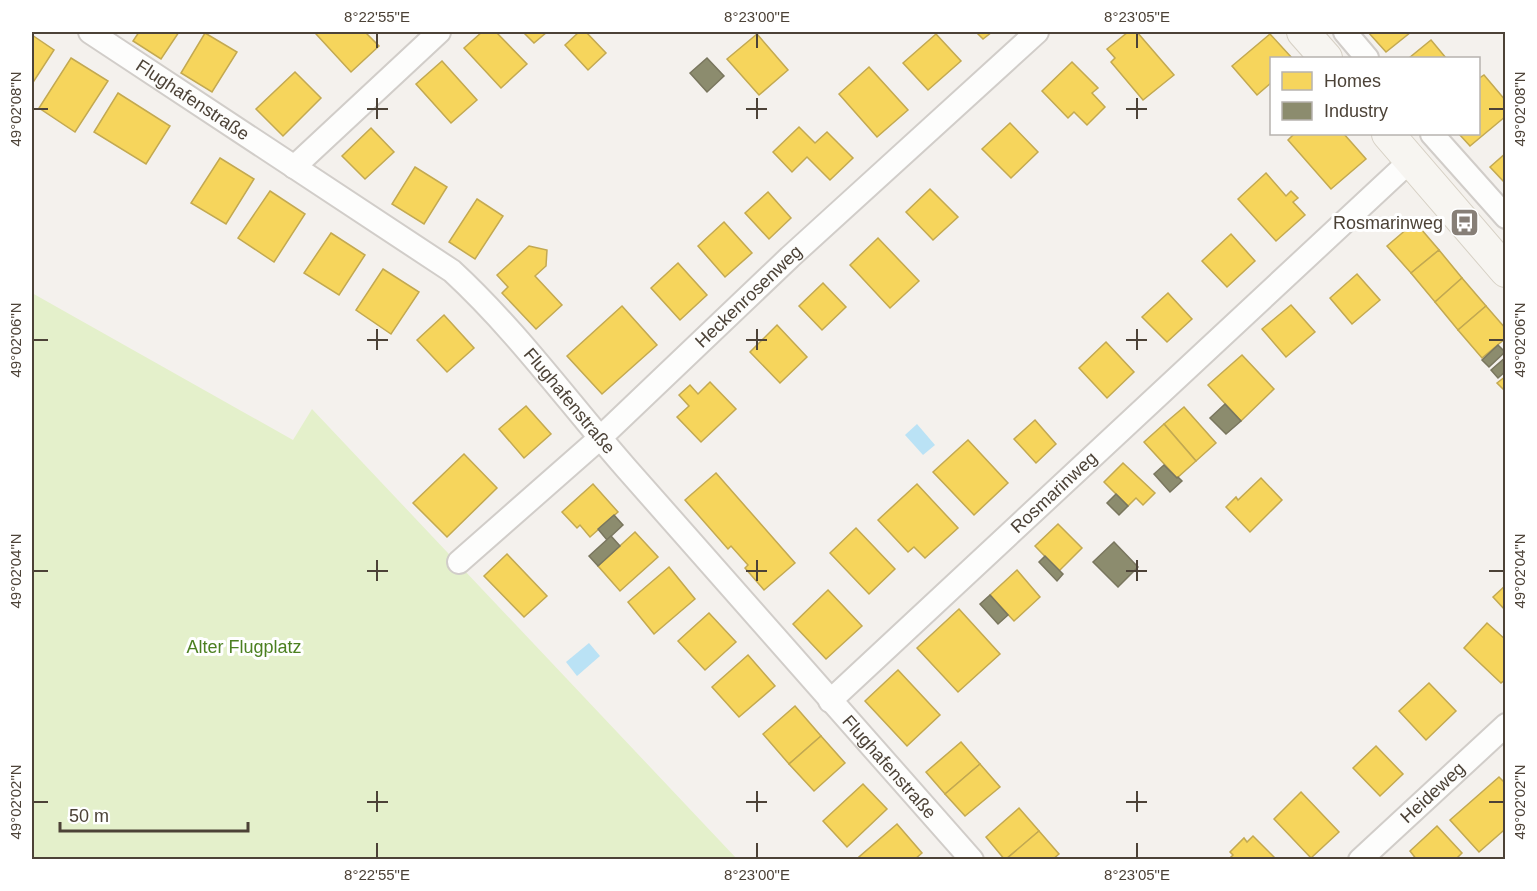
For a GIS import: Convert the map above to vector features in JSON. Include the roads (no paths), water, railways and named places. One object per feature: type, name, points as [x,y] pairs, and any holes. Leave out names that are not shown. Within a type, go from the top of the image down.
[{"type":"main road","points":[[1303,32],[1325,57]]},
{"type":"main road","points":[[1389,135],[1506,271]]},
{"type":"street","name":"Flughafenstraße","points":[[90,32],[452,271],[487,303],[600,438],[972,860]]},
{"type":"street","points":[[294,167],[439,32]]},
{"type":"street","name":"Heckenrosenweg","points":[[459,562],[600,438],[790,257],[1037,32]]},
{"type":"street","points":[[1345,32],[1366,57]]},
{"type":"street","points":[[1433,135],[1506,217]]},
{"type":"street","name":"Rosmarinweg","points":[[830,701],[1411,160]]},
{"type":"street","name":"Heideweg","points":[[1360,860],[1506,725]]},
{"type":"water","points":[[917,424],[935,445],[923,455],[905,435]]},
{"type":"water","points":[[589,643],[600,656],[577,676],[566,662]]},
{"type":"place","name":"Rosmarinweg","points":[[1464,223]]},
{"type":"park label","name":"Alter Flugplatz","points":[[244,647]]}]
